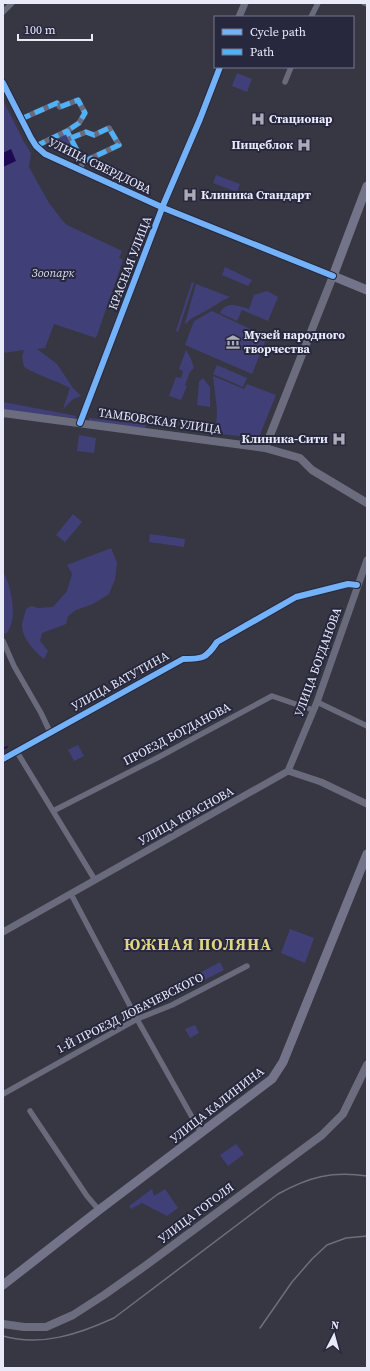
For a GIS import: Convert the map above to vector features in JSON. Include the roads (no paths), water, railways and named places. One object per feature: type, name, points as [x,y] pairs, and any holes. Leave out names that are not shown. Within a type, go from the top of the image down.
[{"type":"main road","points":[[265,448],[367,186]]},
{"type":"main road","name":"УЛИЦА СВЕРДЛОВА","points":[[333,276],[367,290]]},
{"type":"main road","name":"ТАМБОВСКАЯ УЛИЦА","points":[[3,413],[265,448],[300,458],[312,470],[367,503]]},
{"type":"main road","name":"УЛИЦА КАЛИНИНА","points":[[3,1285],[272,1079],[283,1062],[367,854]]},
{"type":"main road","name":"УЛИЦА ГОГОЛЯ","points":[[3,1324],[24,1327],[46,1327],[73,1314],[121,1284],[322,1136],[343,1114],[367,1065]]},
{"type":"street","points":[[3,12],[12,3]]},
{"type":"street","points":[[239,16],[245,3]]},
{"type":"street","points":[[312,16],[318,3]]},
{"type":"street","name":"КРАСНАЯ УЛИЦА","points":[[80,423],[163,207],[220,68]]},
{"type":"street","points":[[285,82],[291,68]]},
{"type":"street","name":"УЛИЦА СВЕРДЛОВА","points":[[3,83],[36,146],[45,154],[163,207],[333,276]]},
{"type":"street","points":[[21,119],[57,103],[60,107],[78,100],[85,113],[79,123],[68,131],[36,146]]},
{"type":"street","points":[[71,138],[86,132],[94,135],[109,128],[119,145],[83,162],[80,170]]},
{"type":"street","points":[[68,131],[83,162]]},
{"type":"street","name":"УЛИЦА БОГДАНОВА","points":[[288,771],[316,702],[367,560]]},
{"type":"street","name":"УЛИЦА ВАТУТИНА","points":[[3,759],[183,659],[200,659],[211,652],[217,642],[296,597],[348,584],[357,585]]},
{"type":"street","points":[[4,641],[14,666],[42,713],[50,732]]},
{"type":"street","name":"ПРОЕЗД БОГДАНОВА","points":[[53,811],[157,758],[272,696],[313,710]]},
{"type":"street","points":[[316,702],[367,726]]},
{"type":"street","points":[[17,752],[95,880]]},
{"type":"street","points":[[288,771],[321,782],[367,804]]},
{"type":"street","name":"УЛИЦА КРАСНОВА","points":[[3,932],[288,771]]},
{"type":"street","points":[[70,894],[201,1133]]},
{"type":"street","name":"1-Й ПРОЕЗД ЛОБАЧЕВСКОГО","points":[[3,1094],[138,1019],[172,1005],[247,966]]},
{"type":"street","points":[[30,1112],[87,1196],[99,1210]]},
{"type":"waterway","points":[[3,749],[7,747]]},
{"type":"railway","points":[[3,1336],[31,1340],[60,1337],[74,1334],[114,1318],[278,1194],[300,1183],[321,1177],[342,1174],[367,1176]]},
{"type":"railway","points":[[260,1328],[292,1282],[312,1259],[327,1245],[346,1238],[367,1236]]},
{"type":"place","name":"Стационар","points":[[258,119]]},
{"type":"place","name":"Пищеблок","points":[[304,145]]},
{"type":"place","name":"Клиника Стандарт","points":[[190,195]]},
{"type":"place","name":"Музей народного творчества","points":[[233,342]]},
{"type":"place","name":"Клиника-Сити","points":[[339,439]]},
{"type":"district","name":"ЮЖНАЯ ПОЛЯНА","points":[[198,944]]},
{"type":"park label","name":"Зоопарк","points":[[53,273]]}]
